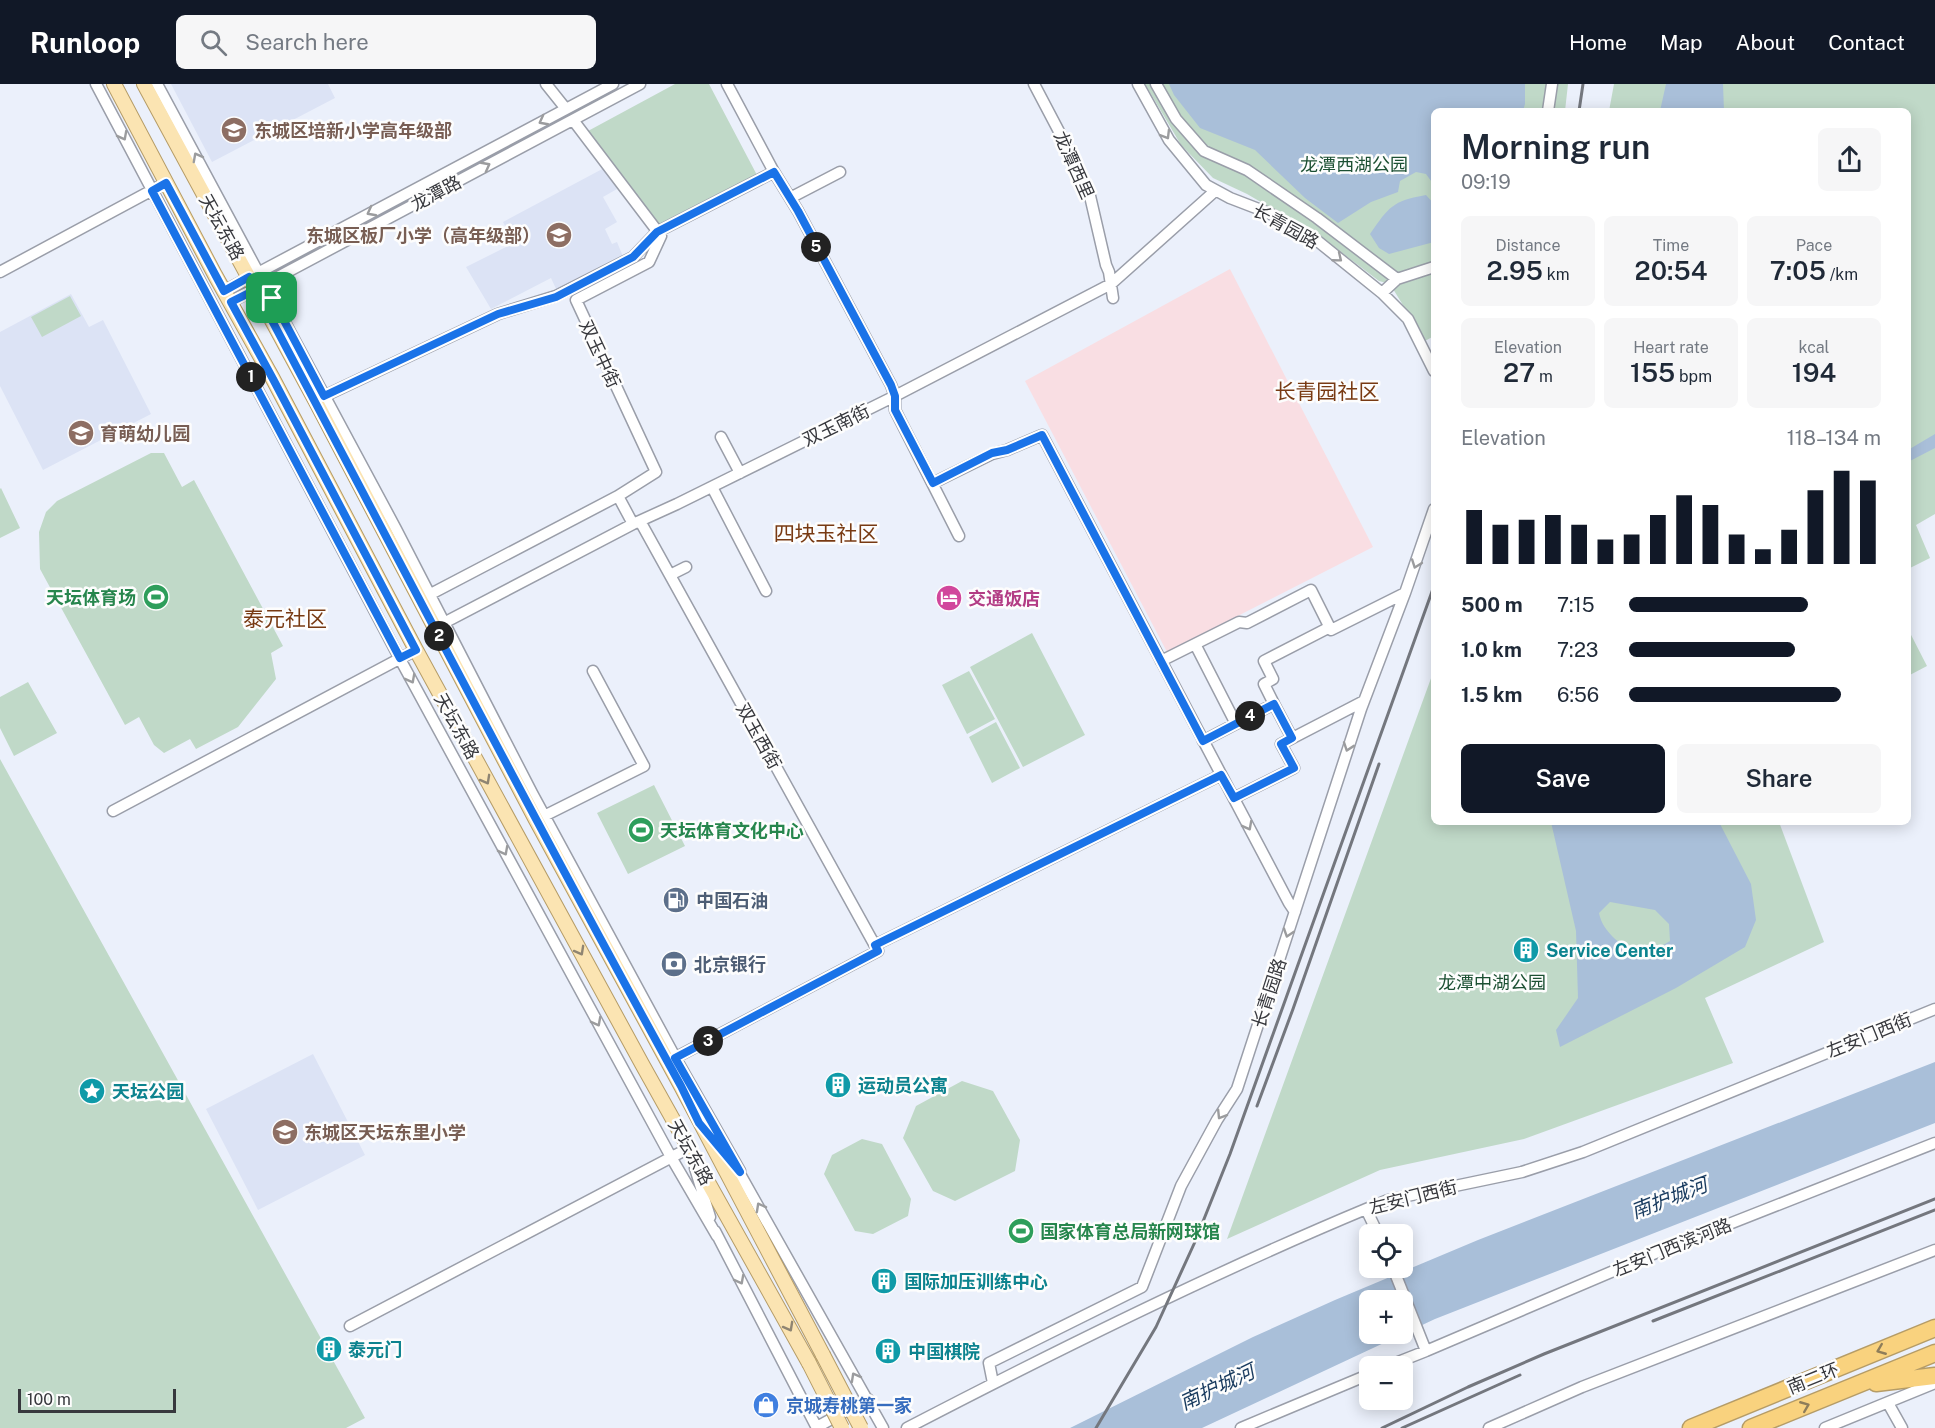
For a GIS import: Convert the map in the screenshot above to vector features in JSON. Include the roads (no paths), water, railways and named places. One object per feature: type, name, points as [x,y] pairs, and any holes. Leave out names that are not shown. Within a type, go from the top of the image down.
[{"type":"highway","name":"南二环","points":[[1691,1428],[1935,1328]]},
{"type":"highway","name":"南二环","points":[[1750,1428],[1935,1353]]},
{"type":"highway","points":[[1854,1386],[1935,1376]]},
{"type":"main road","name":"天坛东路","points":[[114,84],[416,650],[809,1363],[842,1428]]},
{"type":"main road","name":"天坛东路","points":[[144,84],[257,281],[320,398],[540,818],[671,1059],[699,1123],[861,1428]]},
{"type":"street","points":[[96,84],[400,658],[671,1157],[717,1236],[817,1427],[868,1399]]},
{"type":"street","points":[[157,84],[257,281]]},
{"type":"street","points":[[546,84],[566,109]]},
{"type":"street","name":"龙潭路","points":[[227,297],[614,84]]},
{"type":"street","name":"龙潭路","points":[[257,281],[640,84]]},
{"type":"street","points":[[727,84],[895,396],[895,410],[958,536]]},
{"type":"street","name":"龙潭西里","points":[[1034,84],[1090,196],[1113,298]]},
{"type":"street","name":"长青园路","points":[[1138,84],[1169,140],[1206,185],[1215,191],[1269,213],[1315,239],[1382,293],[1408,319],[1431,365]]},
{"type":"street","points":[[1156,84],[1176,119],[1204,151],[1247,170],[1317,218],[1397,279]]},
{"type":"street","points":[[1548,108],[1552,84]]},
{"type":"street","points":[[573,120],[657,232]]},
{"type":"street","points":[[320,398],[498,314],[556,297],[633,257],[657,232],[774,172]]},
{"type":"street","points":[[790,198],[840,172]]},
{"type":"street","points":[[0,272],[166,183]]},
{"type":"street","name":"双玉南街","points":[[440,625],[636,522],[895,396],[1111,284],[1215,191]]},
{"type":"street","name":"双玉中街","points":[[618,496],[656,472],[576,300],[649,262],[661,236],[657,232]]},
{"type":"street","points":[[1382,293],[1397,279],[1431,268]]},
{"type":"street","points":[[933,483],[992,453],[1007,450],[1042,435],[1295,912]]},
{"type":"street","points":[[721,437],[740,473]]},
{"type":"street","points":[[712,487],[766,591]]},
{"type":"street","points":[[425,597],[618,496],[636,522]]},
{"type":"street","name":"长青园路","points":[[993,1383],[989,1363],[1142,1287],[1181,1186],[1217,1120],[1237,1089],[1320,830],[1431,518]]},
{"type":"street","name":"双玉西街","points":[[636,522],[670,575],[877,948]]},
{"type":"street","points":[[670,575],[686,567]]},
{"type":"street","points":[[1161,661],[1239,622],[1247,623],[1311,590],[1331,630],[1405,593]]},
{"type":"street","points":[[1292,738],[1264,684],[1273,679],[1264,661],[1330,627]]},
{"type":"street","points":[[1195,644],[1236,724]]},
{"type":"street","points":[[113,811],[416,650]]},
{"type":"street","points":[[540,818],[644,766],[593,671]]},
{"type":"street","points":[[1234,798],[1294,768],[1281,744],[1364,701]]},
{"type":"street","points":[[1203,741],[1274,704]]},
{"type":"street","points":[[883,1428],[740,1172],[671,1059],[877,948],[1221,775]]},
{"type":"street","name":"左安门西街","points":[[907,1428],[993,1383],[1224,1272],[1388,1200],[1522,1172],[1583,1152],[1935,1009]]},
{"type":"street","points":[[699,1123],[740,1172]]},
{"type":"street","name":"左安门西滨河路","points":[[1413,1356],[1658,1252],[1935,1143]]},
{"type":"street","points":[[350,1326],[689,1148],[717,1236]]},
{"type":"street","points":[[1366,1209],[1373,1224]]},
{"type":"street","points":[[1489,1428],[1582,1387],[1935,1250]]},
{"type":"street","points":[[1397,1278],[1426,1351]]},
{"type":"street","points":[[1240,1428],[1359,1379]]},
{"type":"street","points":[[1825,1428],[1935,1383]]},
{"type":"street","points":[[1888,1403],[1902,1428]]},
{"type":"water","points":[[1169,84],[1525,84],[1524,108],[1431,108],[1431,181],[1426,174],[1416,172],[1400,181],[1398,192],[1371,202],[1338,223],[1305,198],[1255,150],[1200,128],[1174,95]]},
{"type":"water","points":[[1666,84],[1723,84],[1724,108],[1661,108]]},
{"type":"water","points":[[1426,195],[1431,201],[1431,243],[1389,254],[1379,248],[1370,234],[1387,211],[1406,200]]},
{"type":"water","points":[[1935,434],[1935,448],[1911,460],[1911,448]]},
{"type":"water","points":[[1552,825],[1721,825],[1751,884],[1756,920],[1745,947],[1676,988],[1560,1047],[1556,1030],[1578,998],[1576,931]],"holes":[[[1610,902],[1655,910],[1669,924],[1670,941],[1641,958],[1610,933],[1599,913]]]},
{"type":"water","name":"南护城河","points":[[1935,1062],[1935,1123],[1413,1329],[1413,1290],[1359,1290],[1359,1344],[1382,1344],[1202,1428],[1070,1428],[1253,1337],[1335,1300],[1387,1278],[1413,1278],[1413,1267]]},
{"type":"railway","points":[[1579,108],[1583,84]]},
{"type":"railway","points":[[1096,1428],[1156,1327],[1194,1244],[1230,1154],[1431,594]]},
{"type":"railway","points":[[1257,1106],[1379,764]]},
{"type":"railway","points":[[1382,1428],[1544,1354],[1935,1199]]},
{"type":"railway","points":[[1653,1321],[1935,1210]]},
{"type":"railway","points":[[1402,1428],[1520,1375]]},
{"type":"place","name":"东城区培新小学高年级部","points":[[234,130]]},
{"type":"place","name":"东城区板厂小学（高年级部）","points":[[559,235]]},
{"type":"place","name":"育萌幼儿园","points":[[81,433]]},
{"type":"place","name":"天坛体育场","points":[[156,597]]},
{"type":"place","name":"交通饭店","points":[[949,598]]},
{"type":"place","name":"天坛体育文化中心","points":[[641,830]]},
{"type":"place","name":"中国石油","points":[[676,900]]},
{"type":"place","name":"Service Center","points":[[1526,950]]},
{"type":"place","name":"北京银行","points":[[674,964]]},
{"type":"place","name":"运动员公寓","points":[[838,1085]]},
{"type":"place","name":"天坛公园","points":[[92,1091]]},
{"type":"place","name":"东城区天坛东里小学","points":[[285,1132]]},
{"type":"place","name":"国家体育总局新网球馆","points":[[1021,1231]]},
{"type":"place","name":"国际加压训练中心","points":[[884,1281]]},
{"type":"place","name":"泰元门","points":[[329,1349]]},
{"type":"place","name":"中国棋院","points":[[888,1351]]},
{"type":"place","name":"京城寿桃第一家","points":[[766,1405]]},
{"type":"district","name":"长青园社区","points":[[1327,391]]},
{"type":"district","name":"四块玉社区","points":[[826,533]]},
{"type":"district","name":"泰元社区","points":[[285,618]]},
{"type":"park label","name":"龙潭西湖公园","points":[[1354,164]]},
{"type":"park label","name":"龙潭中湖公园","points":[[1492,982]]}]
